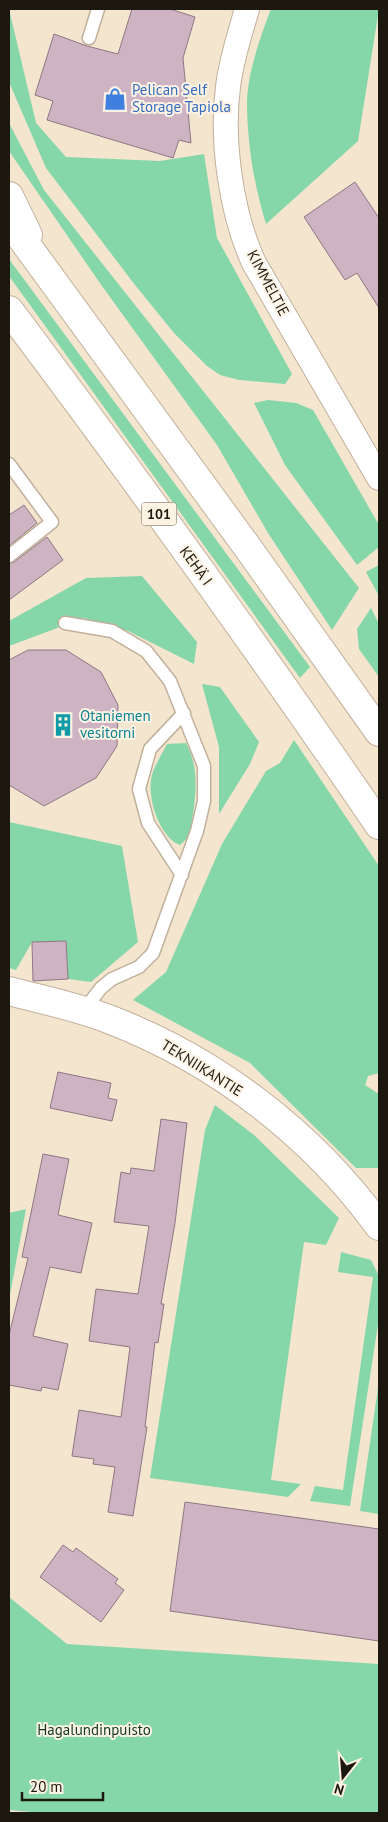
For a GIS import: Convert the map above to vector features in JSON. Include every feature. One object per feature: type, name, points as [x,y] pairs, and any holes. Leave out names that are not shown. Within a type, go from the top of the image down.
[{"type":"main road","points":[[9,196],[45,270]]},
{"type":"main road","points":[[9,222],[248,548],[379,732]]},
{"type":"main road","name":"KEHÄ I","points":[[9,310],[107,442],[306,719],[379,825]]},
{"type":"main road","name":"TEKNIIKANTIE","points":[[9,991],[84,1010],[149,1036],[226,1079],[316,1152],[379,1226]]},
{"type":"street","name":"KIMMELTIE","points":[[243,10],[228,86],[226,120],[229,164],[247,244],[254,263],[379,478]]},
{"type":"lane","points":[[89,38],[98,9]]},
{"type":"lane","points":[[9,464],[52,522],[9,556]]},
{"type":"lane","points":[[65,623],[112,631],[146,651],[170,681],[204,766],[204,801],[182,875],[152,953],[139,966],[112,979],[101,988],[84,1010]]},
{"type":"lane","points":[[182,875],[148,823],[139,789],[150,750],[184,713]]},
{"type":"green space","points":[[9,9],[36,123],[66,157],[160,161],[204,154],[217,238],[292,374],[285,384],[239,380],[220,375],[207,366],[174,333],[46,168],[9,82]]},
{"type":"green space","points":[[271,9],[379,9],[358,141],[266,224],[252,164],[247,102],[252,67]]},
{"type":"green space","points":[[9,123],[44,190],[359,588],[332,630],[268,533],[217,445],[102,286],[9,151]]},
{"type":"green space","points":[[9,259],[310,667],[300,678],[9,276]]},
{"type":"green space","points":[[268,400],[296,403],[313,410],[379,525],[379,547],[357,565],[285,465],[254,403]]},
{"type":"green space","points":[[379,565],[379,596],[366,572]]},
{"type":"green space","points":[[142,576],[197,642],[194,664],[128,631],[84,618],[9,646],[9,621],[86,578]]},
{"type":"green space","points":[[371,608],[379,624],[379,677],[359,649],[357,629]]},
{"type":"green space","points":[[202,684],[220,687],[259,742],[250,764],[219,814],[219,747]]},
{"type":"green space","points":[[294,740],[379,866],[379,1073],[368,1076],[365,1085],[379,1094],[379,1168],[356,1168],[250,1063],[133,1000],[166,972],[222,844],[266,771],[280,763]]},
{"type":"green space","points":[[186,743],[194,765],[195,800],[190,836],[180,845],[173,841],[161,826],[151,798],[151,780],[155,766],[167,744]]},
{"type":"green space","points":[[9,822],[122,846],[138,942],[91,982],[68,979],[66,941],[32,942],[16,970],[9,968]]},
{"type":"green space","points":[[215,1105],[254,1135],[339,1218],[326,1245],[304,1242],[271,1480],[301,1484],[288,1497],[150,1478],[205,1130]]},
{"type":"green space","points":[[26,1209],[9,1300],[9,1213]]},
{"type":"green space","points":[[341,1252],[371,1260],[379,1276],[379,1318],[350,1506],[310,1501],[315,1486],[343,1490],[373,1277],[338,1272]]},
{"type":"green space","points":[[379,1381],[379,1514],[360,1511]]},
{"type":"green space","name":"Hagalundinpuisto","points":[[9,1597],[67,1644],[379,1664],[379,1813],[43,1813],[9,1810]]},
{"type":"building","name":"Pelican Self Storage Tapiola","points":[[132,9],[170,9],[195,17],[183,58],[191,143],[179,140],[173,158],[47,120],[53,101],[35,95],[54,34],[87,46],[118,54]]},
{"type":"building","points":[[355,182],[379,218],[379,308],[357,273],[345,280],[304,217]]},
{"type":"building","points":[[24,505],[37,523],[9,546],[9,515]]},
{"type":"building","points":[[47,537],[63,560],[9,600],[9,564]]},
{"type":"building","name":"Otaniemen vesitorni","points":[[28,650],[66,650],[101,672],[118,705],[117,746],[96,778],[44,806],[9,785],[9,660]]},
{"type":"building","points":[[66,941],[68,979],[33,981],[32,942]]},
{"type":"building","points":[[58,1072],[111,1083],[108,1098],[117,1100],[112,1121],[50,1108]]},
{"type":"building","points":[[161,1119],[187,1123],[175,1223],[161,1304],[164,1304],[158,1343],[155,1342],[145,1427],[147,1427],[133,1516],[108,1512],[115,1467],[93,1464],[94,1459],[72,1456],[79,1410],[121,1417],[130,1347],[89,1341],[96,1289],[138,1294],[149,1226],[114,1222],[121,1172],[130,1174],[131,1168],[154,1171]]},
{"type":"building","points":[[43,1154],[69,1159],[58,1215],[92,1223],[81,1273],[50,1267],[33,1336],[68,1344],[58,1390],[42,1387],[41,1391],[9,1385],[9,1335],[28,1258],[22,1257]]},
{"type":"building","points":[[185,1502],[379,1529],[379,1641],[170,1611]]},
{"type":"building","points":[[63,1545],[73,1552],[76,1548],[118,1579],[115,1583],[124,1590],[101,1622],[40,1577]]},
{"type":"place","name":"Pelican Self Storage Tapiola","points":[[115,99]]},
{"type":"place","name":"Otaniemen vesitorni","points":[[63,725]]}]
